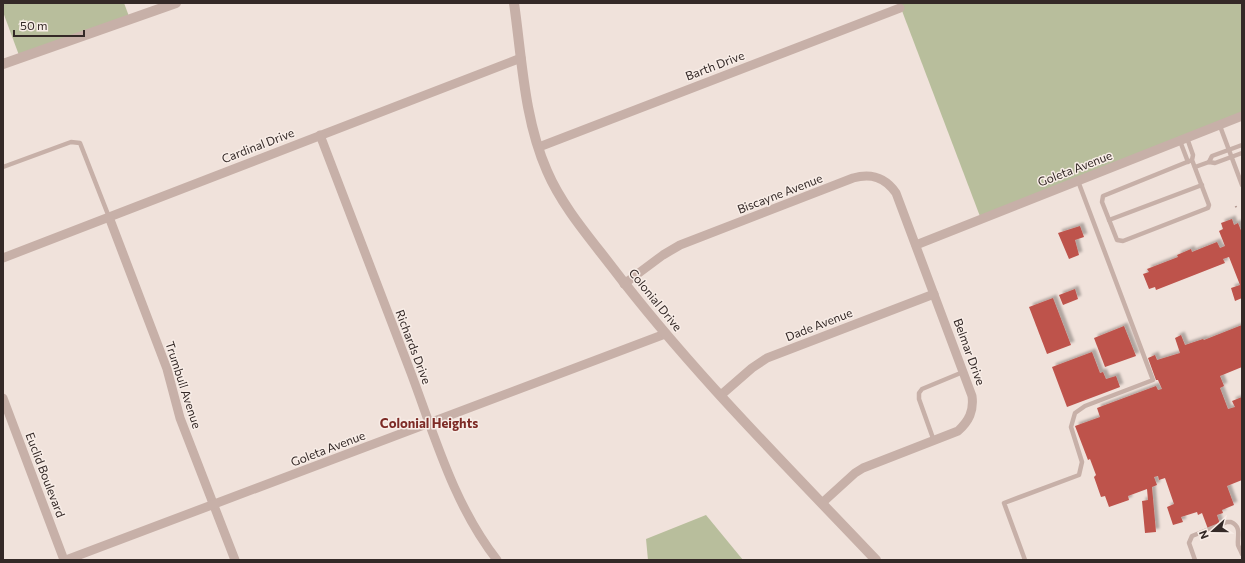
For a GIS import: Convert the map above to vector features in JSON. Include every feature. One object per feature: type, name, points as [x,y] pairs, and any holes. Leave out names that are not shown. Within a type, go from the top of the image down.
[{"type":"street","points":[[3,64],[176,3]]},
{"type":"street","name":"Colonial Drive","points":[[514,3],[529,115],[546,170],[565,204],[624,284],[665,334],[876,560]]},
{"type":"street","name":"Barth Drive","points":[[538,147],[900,8]]},
{"type":"street","name":"Cardinal Drive","points":[[3,258],[521,58]]},
{"type":"street","name":"Goleta Avenue","points":[[916,245],[1220,126],[1242,116]]},
{"type":"street","name":"Richards Drive","points":[[320,135],[453,484],[466,511],[497,560]]},
{"type":"street","name":"Biscayne Avenue","points":[[624,284],[663,255],[680,245],[861,176],[868,175],[877,177],[891,186],[896,192],[916,245]]},
{"type":"street","name":"Trumbull Avenue","points":[[109,217],[167,369],[180,418],[235,560]]},
{"type":"street","name":"Belmar Drive","points":[[822,503],[855,473],[863,468],[958,431],[966,424],[970,417],[973,402],[916,245]]},
{"type":"street","name":"Dade Avenue","points":[[721,395],[752,368],[767,358],[934,294]]},
{"type":"street","name":"Goleta Avenue","points":[[65,560],[665,334]]},
{"type":"street","name":"Euclid Boulevard","points":[[3,398],[65,560]]},
{"type":"lane","points":[[1220,126],[1242,185]]},
{"type":"lane","points":[[1184,140],[1190,161],[1195,167],[1202,185],[1209,205],[1208,208],[1123,242],[1119,241],[1116,238],[1102,202],[1103,196],[1190,161],[1193,155],[1184,140]]},
{"type":"lane","points":[[3,167],[71,142],[80,143],[109,217]]},
{"type":"lane","points":[[1209,162],[1212,156],[1242,145]]},
{"type":"lane","points":[[1195,167],[1209,162],[1215,163],[1242,153]]},
{"type":"lane","points":[[1025,560],[1004,503],[1079,475],[1082,462],[1071,427],[1075,413],[1085,406],[1153,380],[1078,181]]},
{"type":"lane","points":[[1109,220],[1202,185]]},
{"type":"lane","points":[[934,441],[919,393],[922,389],[963,372]]},
{"type":"lane","points":[[1195,560],[1189,543],[1192,536],[1231,522],[1236,526],[1239,533],[1242,554]]},
{"type":"green space","points":[[3,3],[124,3],[130,19],[20,58],[3,12]]},
{"type":"green space","points":[[899,3],[1242,3],[1242,116],[981,219]]},
{"type":"green space","points":[[706,515],[743,560],[648,560],[646,539]]},
{"type":"building","points":[[1232,219],[1234,225],[1238,223],[1242,233],[1242,298],[1235,301],[1231,288],[1240,285],[1229,257],[1223,259],[1225,263],[1156,290],[1155,287],[1149,289],[1143,274],[1149,272],[1147,269],[1178,257],[1177,255],[1191,249],[1192,252],[1217,242],[1220,248],[1225,246],[1219,231],[1223,229],[1221,223]]},
{"type":"building","points":[[1080,226],[1084,237],[1075,240],[1079,255],[1069,259],[1058,233]]},
{"type":"building","points":[[1075,289],[1078,299],[1063,305],[1059,295]]},
{"type":"building","points":[[1053,298],[1071,345],[1047,354],[1029,307]]},
{"type":"building","points":[[1242,325],[1242,367],[1220,376],[1224,386],[1220,388],[1228,409],[1235,407],[1232,401],[1242,397],[1242,480],[1227,486],[1234,505],[1222,510],[1223,513],[1217,515],[1220,524],[1208,529],[1202,513],[1198,515],[1197,512],[1181,517],[1183,522],[1173,525],[1167,507],[1174,504],[1165,478],[1159,480],[1158,476],[1154,477],[1157,485],[1152,487],[1156,532],[1145,533],[1142,501],[1148,500],[1147,489],[1128,496],[1129,500],[1109,507],[1105,496],[1101,497],[1094,477],[1096,475],[1090,459],[1088,460],[1075,426],[1100,417],[1097,408],[1156,386],[1158,390],[1162,389],[1158,380],[1156,380],[1148,358],[1155,355],[1157,360],[1180,353],[1175,338],[1181,335],[1185,345],[1203,339],[1204,340]]},
{"type":"building","points":[[1124,326],[1136,356],[1105,367],[1094,338]]},
{"type":"building","points":[[1092,352],[1100,373],[1103,372],[1106,379],[1116,376],[1120,387],[1067,407],[1052,367]]},
{"type":"district","name":"Colonial Heights","points":[[429,423]]}]
